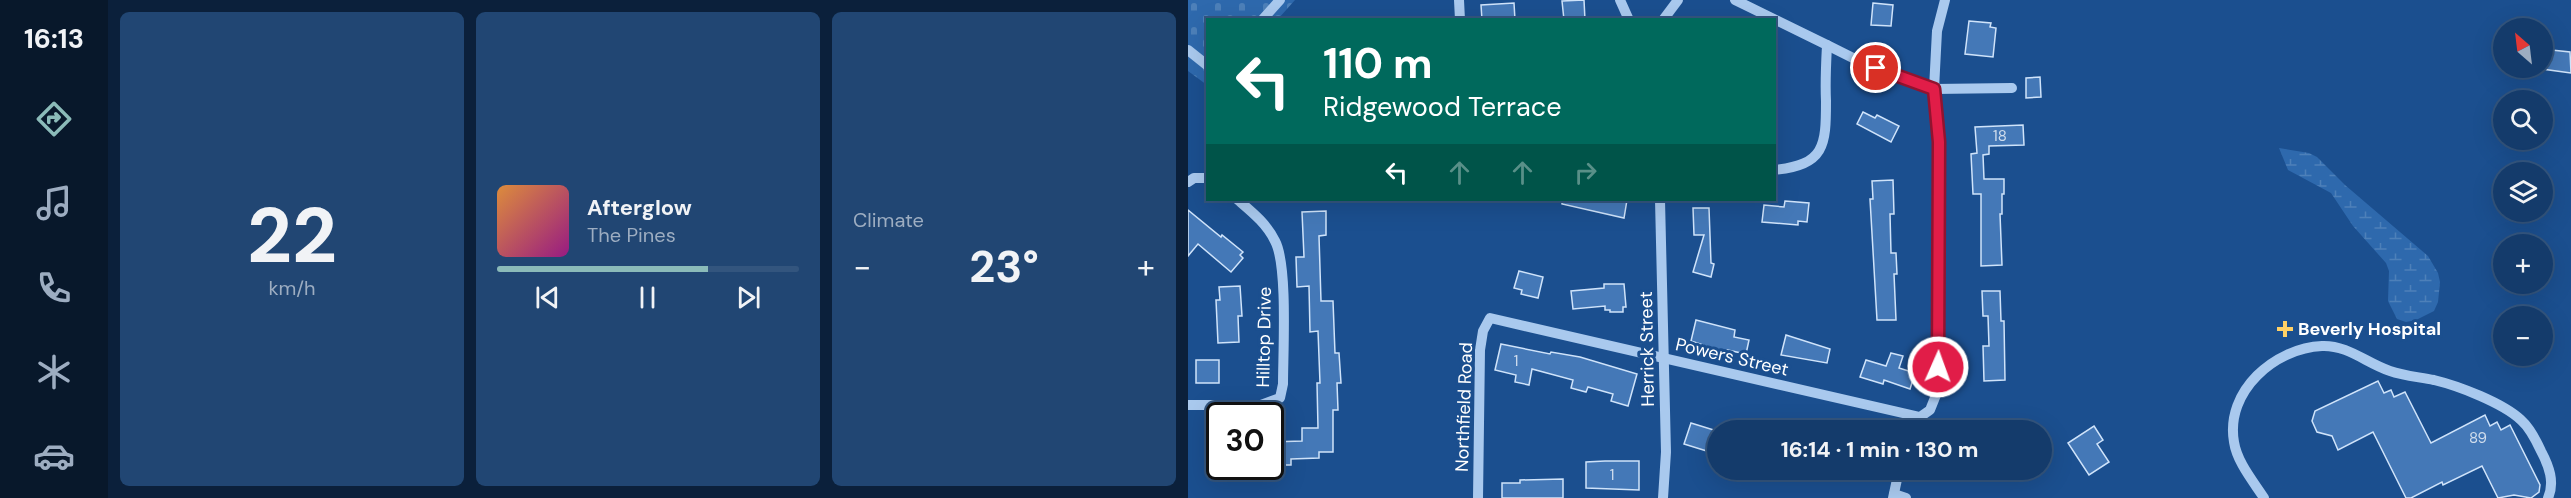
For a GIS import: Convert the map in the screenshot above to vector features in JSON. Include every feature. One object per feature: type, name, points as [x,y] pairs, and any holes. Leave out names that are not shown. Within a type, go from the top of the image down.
[{"type":"street","points":[[1264,18],[1280,0]]},
{"type":"street","points":[[1460,0],[1460,18]]},
{"type":"street","points":[[1620,0],[1628,18]]},
{"type":"street","points":[[1664,18],[1678,0]]},
{"type":"street","points":[[1735,0],[1772,18]]},
{"type":"street","points":[[1934,89],[1937,31],[1946,0]]},
{"type":"street","points":[[1776,20],[1857,60],[1934,89],[2012,88]]},
{"type":"street","points":[[1776,170],[1803,165],[1812,160],[1824,144],[1827,45]]},
{"type":"street","points":[[1188,50],[1206,64]]},
{"type":"street","name":"Powers Street","points":[[1490,318],[1920,417],[1930,410],[1938,390],[1939,142],[1934,89]]},
{"type":"street","points":[[1188,182],[1194,178],[1206,178]]},
{"type":"street","name":"Hilltop Drive","points":[[1188,405],[1261,405],[1280,398],[1283,384],[1282,267],[1276,242],[1260,220],[1239,201]]},
{"type":"street","name":"Herrick Street","points":[[1660,201],[1666,452],[1663,498]]},
{"type":"street","name":"Northfield Road","points":[[1478,498],[1480,350],[1490,318]]},
{"type":"street","points":[[2264,498],[2242,464],[2234,442],[2234,420],[2240,400],[2251,380],[2274,362],[2295,351],[2322,346],[2344,348],[2390,371],[2446,384],[2501,407],[2522,420],[2545,459],[2553,486],[2548,498]]},
{"type":"street","points":[[1897,480],[1893,496],[1906,498]]},
{"type":"green space","points":[[1188,0],[1295,0],[1279,18],[1206,18],[1206,84],[1188,71]]},
{"type":"green space","points":[[2279,148],[2309,153],[2317,157],[2345,185],[2428,256],[2438,273],[2440,282],[2438,302],[2434,311],[2416,320],[2406,322],[2397,319],[2388,301],[2389,271],[2386,263],[2353,226],[2331,193],[2288,170]]},
{"type":"building","points":[[1584,0],[1585,18],[1564,18],[1562,1]]},
{"type":"building","points":[[1514,3],[1515,18],[1482,18],[1481,5]]},
{"type":"building","points":[[1873,3],[1893,5],[1891,26],[1871,25]]},
{"type":"building","points":[[1969,21],[1991,23],[1990,27],[1996,28],[1993,57],[1965,54]]},
{"type":"building","points":[[2553,50],[2570,52],[2571,73],[2553,71]]},
{"type":"building","points":[[2040,77],[2041,97],[2026,98],[2026,78]]},
{"type":"building","points":[[1863,112],[1875,118],[1877,115],[1899,126],[1891,142],[1857,124]]},
{"type":"building","points":[[2023,125],[2024,145],[1989,146],[1989,154],[1983,155],[1984,179],[2004,179],[2004,194],[2002,194],[2002,214],[2000,214],[2002,265],[1981,266],[1981,194],[1973,194],[1971,154],[1977,153],[1975,127]]},
{"type":"building","points":[[1893,180],[1894,214],[1890,214],[1891,253],[1896,253],[1897,274],[1894,274],[1896,320],[1877,320],[1870,199],[1873,199],[1872,181]]},
{"type":"building","points":[[1562,201],[1627,201],[1624,218],[1562,204]]},
{"type":"building","points":[[1785,201],[1809,203],[1807,222],[1798,221],[1798,225],[1762,222],[1764,205],[1784,207]]},
{"type":"building","points":[[1693,208],[1709,208],[1711,263],[1714,264],[1711,277],[1693,272],[1704,235],[1694,235]]},
{"type":"building","points":[[1188,210],[1243,252],[1240,255],[1243,258],[1231,272],[1198,244],[1188,256]]},
{"type":"building","points":[[1326,211],[1326,235],[1319,236],[1321,301],[1333,301],[1335,353],[1339,353],[1341,383],[1337,383],[1338,410],[1333,410],[1333,452],[1319,452],[1319,458],[1291,459],[1291,465],[1284,465],[1284,442],[1302,441],[1302,428],[1318,428],[1317,383],[1320,383],[1318,331],[1310,332],[1309,286],[1297,287],[1296,257],[1304,257],[1302,212]]},
{"type":"building","points":[[1519,271],[1543,277],[1538,298],[1521,294],[1522,290],[1514,288]]},
{"type":"building","points":[[1604,284],[1624,284],[1626,307],[1623,307],[1623,312],[1610,312],[1610,310],[1605,310],[1605,306],[1573,309],[1571,291],[1604,288]]},
{"type":"building","points":[[1240,286],[1242,316],[1238,316],[1239,342],[1218,343],[1216,300],[1220,300],[1219,287]]},
{"type":"building","points":[[1982,291],[2000,291],[2001,321],[2004,321],[2005,380],[1984,381],[1983,346],[1989,346],[1988,316],[1983,316]]},
{"type":"building","points":[[1696,320],[1735,330],[1734,337],[1749,340],[1746,354],[1727,350],[1725,357],[1691,341]]},
{"type":"building","points":[[1786,335],[1830,349],[1827,363],[1781,355]]},
{"type":"building","points":[[1501,344],[1550,354],[1551,352],[1580,357],[1637,374],[1628,406],[1611,401],[1613,394],[1588,387],[1586,392],[1571,388],[1573,380],[1532,369],[1529,385],[1515,382],[1516,375],[1495,370]]},
{"type":"building","points":[[1891,353],[1903,356],[1899,368],[1915,373],[1910,389],[1884,380],[1883,384],[1860,377],[1866,360],[1886,366]]},
{"type":"building","points":[[1196,360],[1219,360],[1219,383],[1196,383]]},
{"type":"building","points":[[2378,381],[2384,393],[2391,390],[2394,397],[2405,392],[2431,443],[2485,415],[2490,426],[2497,422],[2501,430],[2510,425],[2540,485],[2539,492],[2531,498],[2514,495],[2498,498],[2482,466],[2443,485],[2442,482],[2411,498],[2406,498],[2373,432],[2338,450],[2332,436],[2317,432],[2312,421],[2315,411]]},
{"type":"building","points":[[1691,423],[1707,428],[1707,451],[1684,444]]},
{"type":"building","points":[[2094,426],[2103,440],[2097,444],[2109,462],[2089,475],[2068,443]]},
{"type":"building","points":[[1639,461],[1639,490],[1586,488],[1586,462]]},
{"type":"building","points":[[1563,479],[1563,498],[1502,498],[1502,483],[1520,483],[1520,480]]},
{"type":"place","name":"Beverly Hospital","points":[[2285,329]]},
{"type":"route","points":[[1876,68],[1934,89],[1939,142],[1938,367]]}]
